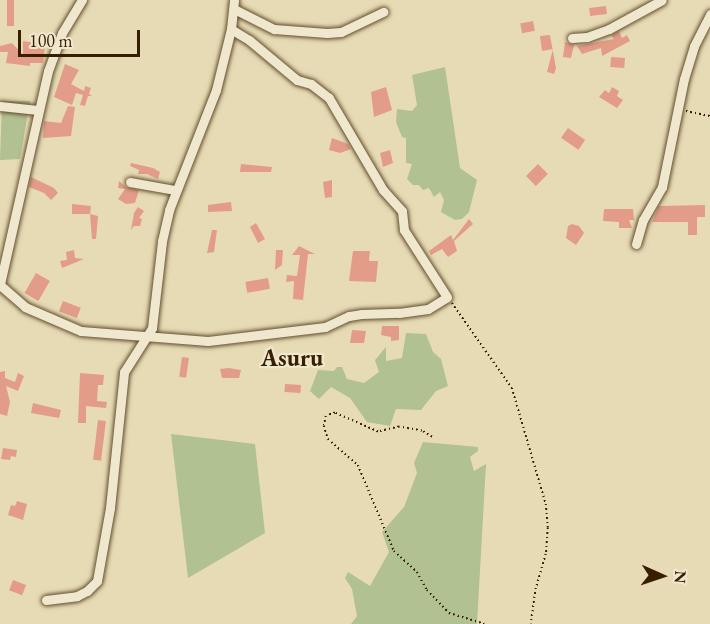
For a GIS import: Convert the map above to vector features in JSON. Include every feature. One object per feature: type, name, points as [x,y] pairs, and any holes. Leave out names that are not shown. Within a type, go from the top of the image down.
[{"type":"street","points":[[82,0],[57,44],[38,110],[0,284],[25,307],[81,331],[208,341],[325,327],[355,315],[428,309],[447,297],[404,230],[402,211],[383,190],[329,98],[311,84],[297,80],[231,28]]},
{"type":"street","points":[[572,38],[587,37],[609,29],[662,0]]},
{"type":"street","points":[[46,600],[76,596],[94,586],[97,581],[110,507],[124,372],[147,338],[154,316],[162,241],[175,190],[196,144],[216,90],[231,28],[234,4],[274,29],[327,33],[341,32],[383,12]]},
{"type":"street","points":[[636,244],[643,219],[662,187],[694,46],[710,14]]},
{"type":"street","points":[[0,106],[38,110]]},
{"type":"street","points":[[130,182],[175,190]]},
{"type":"path","points":[[680,108],[710,116]]},
{"type":"path","points":[[447,297],[512,388],[546,504],[548,528],[546,554],[536,588],[531,624]]},
{"type":"path","points":[[432,437],[422,431],[399,427],[378,432],[335,413],[326,416],[324,426],[328,439],[358,465],[394,551],[417,573],[427,590],[449,613],[484,624]]},
{"type":"green space","points":[[445,67],[460,168],[477,180],[469,212],[462,219],[455,220],[441,212],[444,200],[440,192],[434,197],[429,188],[423,190],[419,185],[413,185],[407,179],[412,164],[406,163],[406,138],[402,137],[396,122],[397,109],[412,111],[417,105],[412,75]]},
{"type":"green space","points":[[2,101],[30,101],[20,159],[0,160]]},
{"type":"green space","points":[[406,333],[426,334],[433,352],[441,359],[448,386],[436,391],[421,410],[396,409],[390,426],[367,422],[350,398],[331,387],[319,399],[310,391],[318,370],[334,371],[337,367],[342,367],[347,379],[364,383],[379,372],[375,360],[386,347],[386,361],[402,358]]},
{"type":"green space","points":[[171,434],[255,444],[265,533],[188,578]]},
{"type":"green space","points":[[423,442],[478,447],[478,451],[470,457],[474,471],[486,464],[477,624],[351,624],[357,616],[352,589],[345,578],[348,572],[370,586],[389,552],[382,532],[404,507],[417,473],[414,463]]},
{"type":"building","points":[[7,0],[14,0],[14,26],[7,26]]},
{"type":"building","points":[[606,6],[607,14],[590,16],[589,8]]},
{"type":"building","points":[[533,21],[535,31],[522,33],[520,23]]},
{"type":"building","points":[[619,31],[622,38],[627,35],[630,41],[602,56],[601,48],[582,54],[577,46],[614,39],[611,35]]},
{"type":"building","points":[[550,35],[553,49],[542,51],[540,36]]},
{"type":"building","points":[[23,41],[45,45],[43,63],[30,63],[30,66],[6,63],[8,52],[0,52],[0,46],[12,43],[23,55]]},
{"type":"building","points":[[565,42],[574,45],[571,58],[563,57]]},
{"type":"building","points":[[553,50],[556,68],[554,74],[547,72]]},
{"type":"building","points":[[611,57],[625,58],[624,68],[610,67]]},
{"type":"building","points":[[65,64],[79,70],[71,84],[84,91],[85,86],[91,88],[89,94],[92,96],[88,96],[85,106],[80,105],[83,95],[76,93],[72,105],[54,97]]},
{"type":"building","points":[[386,87],[392,110],[374,117],[371,92]]},
{"type":"building","points":[[612,87],[619,91],[617,96],[623,100],[617,108],[599,97],[605,90],[609,93]]},
{"type":"building","points":[[68,106],[75,107],[71,136],[43,138],[44,121],[61,123]]},
{"type":"building","points":[[568,128],[585,140],[578,150],[561,138]]},
{"type":"building","points":[[332,138],[348,144],[351,149],[340,153],[329,150]]},
{"type":"building","points":[[390,150],[393,163],[383,167],[380,153]]},
{"type":"building","points":[[131,163],[160,172],[158,179],[147,174],[138,174],[139,170],[130,166]]},
{"type":"building","points":[[241,164],[272,167],[271,172],[240,172]]},
{"type":"building","points":[[538,164],[548,174],[536,186],[526,176]]},
{"type":"building","points":[[31,177],[54,188],[58,193],[51,200],[44,193],[29,187]]},
{"type":"building","points":[[332,180],[332,197],[325,198],[323,182]]},
{"type":"building","points":[[119,181],[126,187],[139,190],[135,203],[126,204],[118,199],[125,189],[118,188]]},
{"type":"building","points":[[231,202],[232,211],[208,212],[208,205]]},
{"type":"building","points":[[72,204],[91,206],[90,214],[72,214]]},
{"type":"building","points":[[705,205],[705,217],[697,217],[697,235],[688,235],[688,222],[652,222],[659,206]]},
{"type":"building","points":[[138,207],[144,211],[139,218],[142,219],[140,226],[134,226],[131,230],[134,213]]},
{"type":"building","points":[[604,209],[633,209],[634,220],[629,220],[632,228],[619,228],[619,222],[603,221]]},
{"type":"building","points":[[90,214],[98,216],[96,239],[92,239]]},
{"type":"building","points":[[469,219],[473,224],[454,241],[457,251],[448,257],[442,249],[431,255],[429,251],[451,235],[453,240]]},
{"type":"building","points":[[256,223],[265,239],[258,243],[250,227]]},
{"type":"building","points":[[572,224],[579,226],[584,233],[576,245],[566,238],[568,226]]},
{"type":"building","points":[[212,230],[217,230],[214,252],[207,253]]},
{"type":"building","points":[[299,246],[315,254],[308,254],[303,300],[293,299],[294,281],[286,282],[287,275],[297,276],[300,255],[292,255]]},
{"type":"building","points":[[74,250],[75,258],[84,259],[62,268],[60,261],[67,260],[66,252]]},
{"type":"building","points":[[276,250],[283,250],[282,265],[275,270]]},
{"type":"building","points":[[353,251],[370,251],[369,261],[378,261],[376,282],[349,281]]},
{"type":"building","points":[[36,273],[50,281],[38,301],[24,293]]},
{"type":"building","points":[[268,278],[270,289],[247,293],[245,282]]},
{"type":"building","points":[[63,301],[81,308],[77,318],[59,311]]},
{"type":"building","points":[[382,326],[399,326],[399,340],[391,341],[391,337],[381,335]]},
{"type":"building","points":[[352,330],[366,331],[364,343],[350,343]]},
{"type":"building","points":[[182,357],[189,358],[186,378],[179,377]]},
{"type":"building","points":[[220,369],[241,370],[239,378],[222,378]]},
{"type":"building","points":[[5,371],[5,378],[15,382],[18,373],[24,376],[18,391],[6,386],[10,402],[7,416],[0,414],[0,372]]},
{"type":"building","points":[[80,373],[104,375],[103,385],[98,385],[97,401],[107,402],[106,408],[86,406],[86,423],[78,423]]},
{"type":"building","points":[[285,384],[301,385],[300,393],[284,392]]},
{"type":"building","points":[[33,403],[61,410],[59,418],[31,413]]},
{"type":"building","points":[[98,420],[106,421],[101,461],[93,460]]},
{"type":"building","points":[[3,448],[17,450],[16,457],[11,456],[10,460],[1,459]]},
{"type":"building","points":[[17,501],[27,504],[23,520],[8,515],[11,505],[15,506]]},
{"type":"building","points":[[13,580],[26,585],[22,595],[9,590]]},
{"type":"district","name":"Asuru","points":[[292,358]]}]
